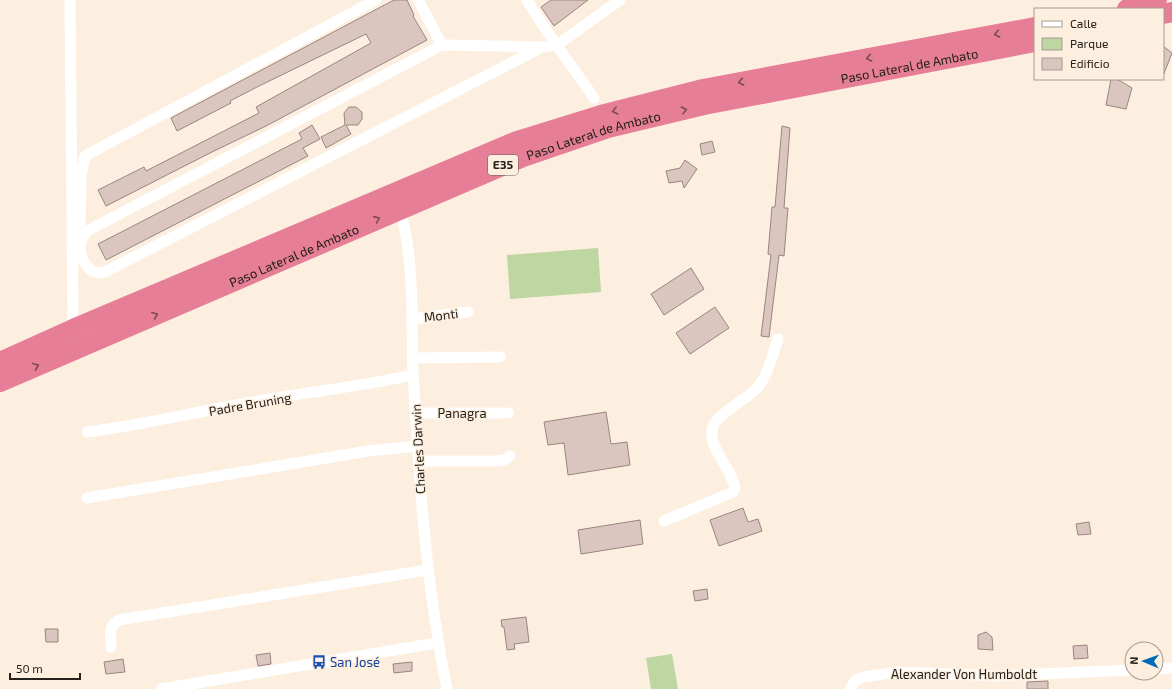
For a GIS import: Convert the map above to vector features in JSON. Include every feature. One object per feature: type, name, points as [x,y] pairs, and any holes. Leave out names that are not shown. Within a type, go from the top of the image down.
[{"type":"highway","points":[[1130,8],[1157,0]]},
{"type":"highway","name":"Paso Lateral de Ambato","points":[[0,382],[517,141],[601,115],[703,89],[1034,27]]},
{"type":"highway","name":"Paso Lateral de Ambato","points":[[0,362],[73,329],[286,249],[400,209],[523,157],[608,128],[704,105],[1034,42]]},
{"type":"street","points":[[70,0],[73,329]]},
{"type":"street","points":[[87,231],[82,231],[80,228],[81,175],[85,156],[376,0]]},
{"type":"street","points":[[418,0],[442,45]]},
{"type":"street","points":[[527,0],[540,22],[594,98]]},
{"type":"street","points":[[542,47],[105,272],[100,274],[94,272],[83,259],[80,243],[87,231],[442,45],[542,47],[557,45],[620,0]]},
{"type":"street","name":"Charles Darwin","points":[[400,209],[407,233],[413,318],[413,375],[427,570],[437,643],[447,689]]},
{"type":"street","name":"Monti","points":[[413,318],[468,312]]},
{"type":"street","points":[[664,521],[733,492],[735,489],[713,440],[712,429],[717,420],[756,389],[763,380],[778,339]]},
{"type":"street","points":[[413,358],[500,357]]},
{"type":"street","name":"Padre Bruning","points":[[87,432],[203,413],[236,405],[350,388],[413,375]]},
{"type":"street","name":"Panagra","points":[[416,413],[508,413]]},
{"type":"street","points":[[87,498],[368,451],[418,446]]},
{"type":"street","points":[[419,461],[494,461],[504,460],[510,456]]},
{"type":"street","points":[[111,647],[112,627],[114,622],[119,620],[427,570]]},
{"type":"street","points":[[161,689],[437,643]]},
{"type":"street","name":"Alexander Von Humboldt","points":[[850,689],[855,681],[863,677],[898,672],[996,676],[1124,670]]},
{"type":"green space","points":[[598,248],[601,292],[510,299],[507,255]]},
{"type":"green space","points":[[672,654],[678,689],[651,689],[646,658]]},
{"type":"building","points":[[394,0],[407,0],[414,15],[413,16],[427,40],[266,126],[106,206],[98,190],[144,167],[146,171],[259,113],[256,107],[371,43],[366,34],[261,85],[230,101],[231,103],[177,131],[171,118]]},
{"type":"building","points":[[551,0],[588,0],[554,26],[541,7]]},
{"type":"building","points":[[1164,47],[1172,53],[1164,73]]},
{"type":"building","points":[[1111,80],[1119,80],[1132,88],[1126,109],[1106,105]]},
{"type":"building","points":[[349,107],[356,107],[362,112],[362,119],[358,125],[346,125],[351,134],[326,148],[321,137],[345,125],[344,113]]},
{"type":"building","points":[[312,125],[320,139],[303,148],[308,156],[106,260],[98,244],[302,139],[299,133]]},
{"type":"building","points":[[782,126],[790,128],[784,208],[788,208],[784,256],[779,255],[769,337],[761,336],[771,255],[768,254],[772,207],[775,207]]},
{"type":"building","points":[[712,141],[715,152],[702,155],[700,144]]},
{"type":"building","points":[[685,160],[697,169],[684,188],[682,181],[669,183],[666,171],[680,168]]},
{"type":"building","points":[[691,268],[704,289],[664,315],[651,294]]},
{"type":"building","points":[[715,307],[729,328],[690,354],[676,333]]},
{"type":"building","points":[[606,412],[611,444],[627,442],[630,465],[568,475],[564,443],[548,445],[544,422]]},
{"type":"building","points":[[743,508],[748,522],[758,519],[762,531],[719,546],[710,520]]},
{"type":"building","points":[[640,520],[643,544],[581,554],[578,530]]},
{"type":"building","points":[[1089,522],[1091,534],[1078,535],[1076,524]]},
{"type":"building","points":[[707,589],[708,599],[695,601],[693,591]]},
{"type":"building","points":[[526,617],[529,642],[514,644],[515,649],[507,650],[504,627],[502,627],[501,620]]},
{"type":"building","points":[[45,629],[58,629],[58,642],[46,642]]},
{"type":"building","points":[[986,632],[992,637],[993,650],[978,649],[978,635]]},
{"type":"building","points":[[1087,645],[1088,658],[1074,659],[1073,646]]},
{"type":"building","points":[[270,653],[271,664],[258,666],[256,655]]},
{"type":"building","points":[[123,659],[125,672],[106,674],[104,662]]},
{"type":"building","points":[[412,662],[412,671],[394,673],[393,664]]},
{"type":"building","points":[[1048,681],[1048,689],[1027,689],[1027,682]]},
{"type":"place","name":"San José","points":[[319,662]]}]
